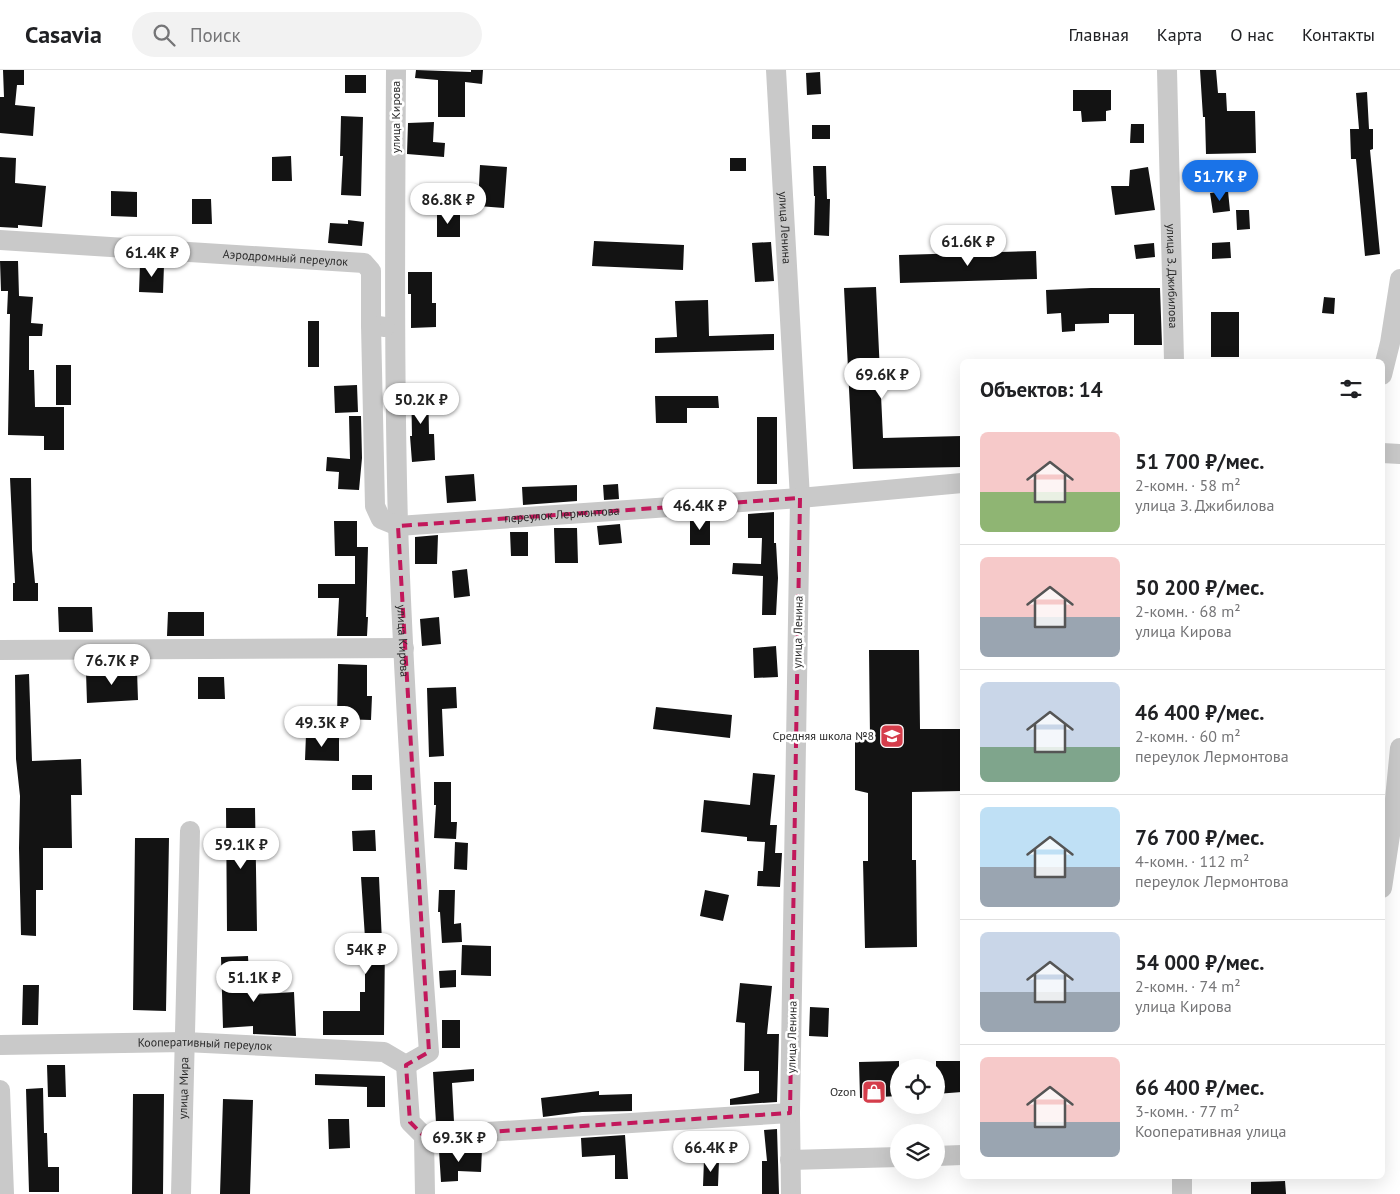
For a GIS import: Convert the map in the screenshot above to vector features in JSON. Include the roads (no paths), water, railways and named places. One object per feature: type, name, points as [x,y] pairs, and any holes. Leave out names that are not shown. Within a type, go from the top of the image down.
[{"type":"street","name":"улица Кирова","points":[[396,70],[394,328],[398,526],[418,908],[429,1052],[406,1065]]},
{"type":"street","name":"улица Ленина","points":[[776,70],[800,498],[790,1113],[791,1194]]},
{"type":"street","name":"улица З. Джибилова","points":[[1167,70],[1174,359]]},
{"type":"street","name":"Аэродромный переулок","points":[[0,240],[364,263],[372,271],[371,325],[375,506],[382,519],[398,526]]},
{"type":"street","points":[[1385,359],[1400,279]]},
{"type":"street","points":[[371,325],[394,328]]},
{"type":"street","points":[[1385,453],[1400,454]]},
{"type":"street","name":"переулок Лермонтова","points":[[398,526],[800,498],[960,483]]},
{"type":"street","points":[[0,650],[404,648]]},
{"type":"street","points":[[1385,869],[1394,809],[1400,748]]},
{"type":"street","name":"улица Мира","points":[[181,1194],[190,831]]},
{"type":"street","points":[[1385,889],[1400,889]]},
{"type":"street","name":"Кооперативный переулок","points":[[0,1045],[184,1042],[384,1052],[406,1065]]},
{"type":"street","points":[[406,1065],[410,1122],[424,1136],[425,1194]]},
{"type":"street","points":[[0,1090],[4,1194]]},
{"type":"street","points":[[424,1136],[790,1113]]},
{"type":"street","points":[[945,1156],[960,1156]]},
{"type":"street","points":[[790,1160],[890,1157]]},
{"type":"street","points":[[1182,1179],[1182,1194]]},
{"type":"place","name":"Средняя школа №8","points":[[892,736]]},
{"type":"place","name":"Ozon","points":[[874,1092]]}]
